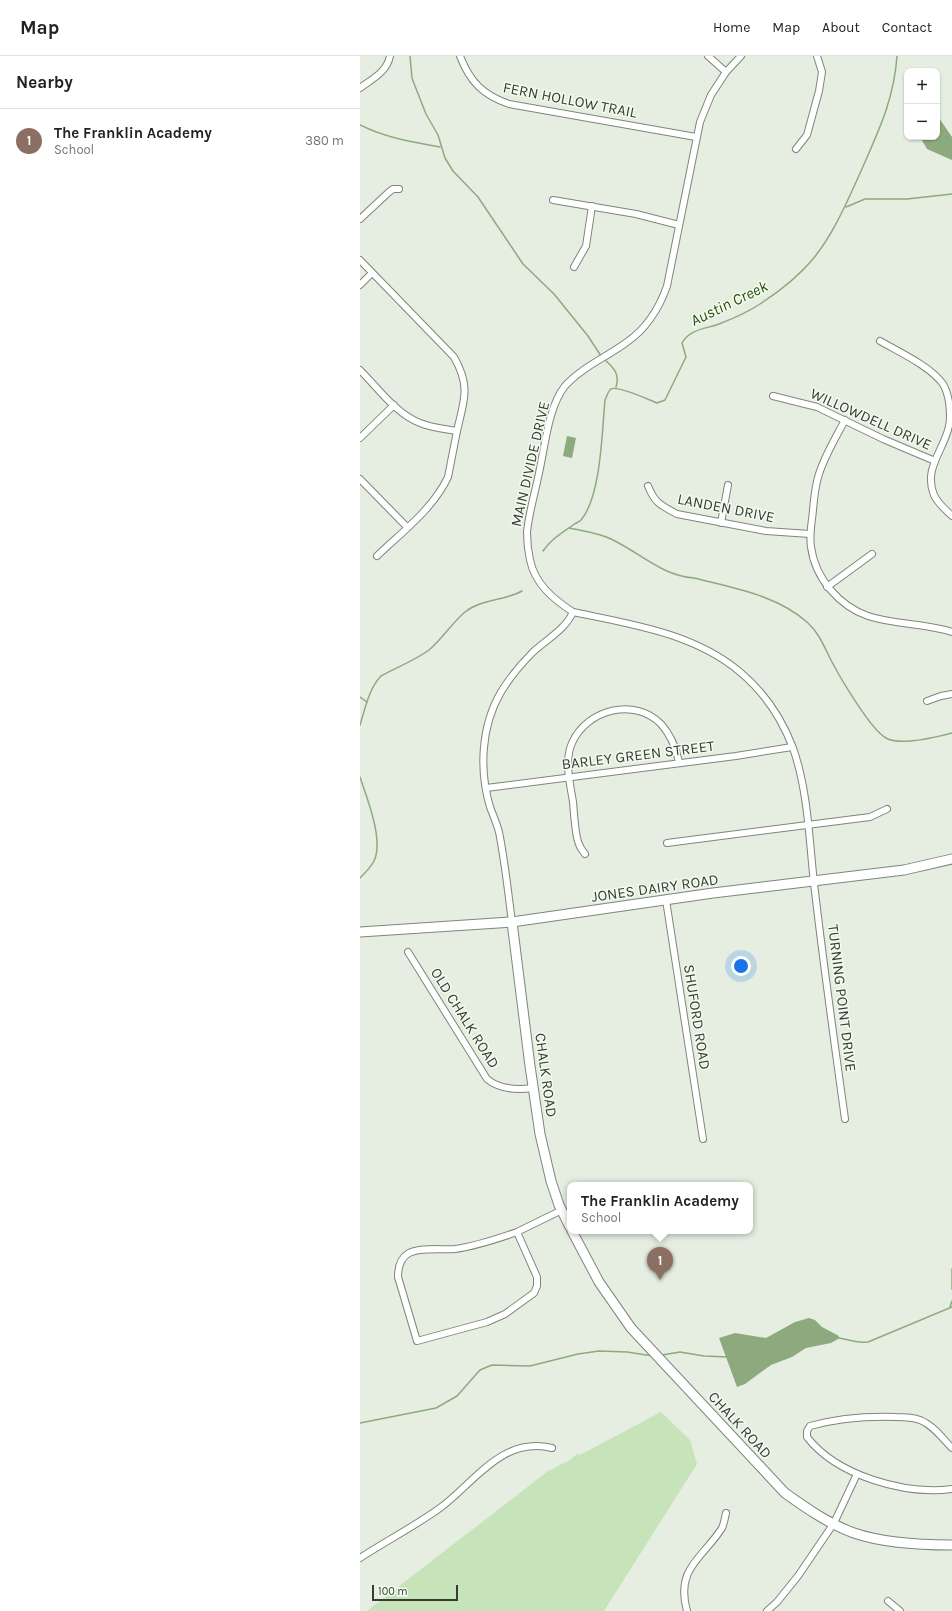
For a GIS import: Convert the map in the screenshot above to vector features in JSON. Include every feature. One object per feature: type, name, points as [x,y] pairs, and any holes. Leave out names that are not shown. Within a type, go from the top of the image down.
[{"type":"street","points":[[360,88],[386,67],[390,56]]},
{"type":"street","name":"FERN HOLLOW TRAIL","points":[[460,56],[465,69],[474,81],[485,93],[497,100],[509,104],[696,137]]},
{"type":"street","points":[[708,56],[726,72]]},
{"type":"street","name":"MAIN DIVIDE DRIVE","points":[[741,56],[726,72],[711,95],[700,122],[667,286],[662,300],[650,320],[626,342],[574,377],[564,387],[558,398],[552,415],[528,522],[528,546],[534,574],[551,596],[573,612],[658,630],[691,642],[720,658],[739,671],[764,696],[780,720],[792,747],[803,784],[814,881]]},
{"type":"street","points":[[796,149],[808,135],[819,91],[822,72],[817,56]]},
{"type":"street","points":[[360,220],[389,192],[393,189],[399,189]]},
{"type":"street","points":[[553,200],[636,214],[679,225]]},
{"type":"street","points":[[574,267],[586,246],[592,206]]},
{"type":"street","points":[[360,260],[454,357],[459,366],[465,392],[465,400],[448,477],[443,487],[436,499],[377,556]]},
{"type":"street","points":[[360,285],[372,273]]},
{"type":"street","points":[[880,341],[932,372],[943,385],[948,398],[950,411],[949,427],[934,461],[931,474],[931,484],[934,496],[952,516]]},
{"type":"street","points":[[360,370],[394,405],[410,418],[420,423],[457,431]]},
{"type":"street","name":"WILLOWDELL DRIVE","points":[[773,396],[817,407],[934,461]]},
{"type":"street","points":[[360,438],[394,405]]},
{"type":"street","points":[[846,420],[830,448],[819,474],[816,486],[810,534],[815,564],[828,587],[846,605],[868,616],[932,626],[952,632]]},
{"type":"street","points":[[360,479],[407,527]]},
{"type":"street","points":[[721,523],[728,485]]},
{"type":"street","name":"LANDEN DRIVE","points":[[648,486],[654,498],[665,508],[677,514],[766,531],[810,534]]},
{"type":"street","points":[[828,587],[872,554]]},
{"type":"street","points":[[512,922],[499,831],[490,806],[486,788],[483,766],[484,745],[490,717],[500,693],[519,666],[560,630],[570,619],[573,612]]},
{"type":"street","points":[[927,700],[952,694]]},
{"type":"street","points":[[586,854],[578,843],[568,765],[572,743],[585,724],[592,718],[605,712],[617,709],[642,712],[660,723],[668,732],[679,762]]},
{"type":"street","name":"BARLEY GREEN STREET","points":[[486,788],[679,762],[736,756],[792,747]]},
{"type":"street","points":[[667,843],[870,817],[887,809]]},
{"type":"street","name":"JONES DAIRY ROAD","points":[[360,932],[512,922],[666,900],[904,870],[952,859]]},
{"type":"street","name":"TURNING POINT DRIVE","points":[[814,881],[845,1119]]},
{"type":"street","name":"SHUFORD ROAD","points":[[666,900],[703,1139]]},
{"type":"street","name":"CHALK ROAD","points":[[512,922],[533,1088],[546,1162],[551,1180],[567,1221]]},
{"type":"street","name":"OLD CHALK ROAD","points":[[408,952],[488,1079],[494,1084],[504,1088],[533,1088]]},
{"type":"street","points":[[517,1232],[537,1277],[537,1286],[534,1293],[505,1314],[487,1322],[417,1341],[398,1277],[398,1267],[404,1257],[417,1251],[475,1246],[517,1232],[562,1210]]},
{"type":"street","name":"CHALK ROAD","points":[[574,1234],[599,1282],[622,1316],[643,1341],[785,1493],[802,1506],[855,1533],[884,1540],[952,1545]]},
{"type":"street","points":[[952,1448],[935,1430],[921,1420],[911,1417],[871,1416],[845,1418],[810,1426],[807,1431],[807,1437],[810,1442],[824,1454],[857,1474],[898,1487],[942,1490],[952,1489]]},
{"type":"street","points":[[360,1558],[440,1508],[490,1463],[500,1456],[532,1445],[552,1448]]},
{"type":"street","points":[[767,1611],[777,1602],[798,1576],[834,1523],[857,1474]]},
{"type":"street","points":[[687,1611],[684,1584],[688,1572],[697,1558],[723,1526],[726,1513]]},
{"type":"street","points":[[888,1600],[900,1611]]},
{"type":"shaded area","points":[[940,119],[952,137],[952,160],[927,149],[922,140],[940,140]]},
{"type":"shaded area","points":[[567,436],[576,438],[572,458],[563,456]]},
{"type":"shaded area","points":[[809,1318],[815,1320],[822,1327],[839,1336],[838,1339],[831,1343],[806,1348],[792,1357],[771,1365],[745,1384],[737,1387],[719,1338],[735,1333],[766,1338],[795,1322]]},
{"type":"shaded area","points":[[661,1412],[690,1440],[697,1464],[604,1611],[367,1611],[548,1471],[570,1460],[577,1454],[580,1455]]},
{"type":"waterway","points":[[410,56],[412,78],[426,114],[438,135],[445,158],[453,171],[478,197],[523,264],[554,294],[588,336],[601,356]]},
{"type":"waterway","name":"Austin Creek","points":[[543,551],[557,536],[581,520],[588,510],[597,480],[605,400],[608,392],[615,388],[627,391],[657,403],[665,400],[686,357],[682,343],[685,338],[694,332],[719,324],[745,313],[760,304],[795,278],[821,249],[845,206],[879,129],[889,101],[897,56]]},
{"type":"waterway","points":[[360,125],[389,136],[440,147]]},
{"type":"waterway","points":[[846,207],[865,199],[907,199],[952,194]]},
{"type":"waterway","points":[[604,359],[611,365],[617,375],[616,387]]},
{"type":"waterway","points":[[569,528],[611,539],[671,573],[724,585],[754,594],[769,599],[796,613],[816,632],[849,691],[872,725],[886,738],[892,740],[909,741],[952,733]]},
{"type":"waterway","name":"Austin Creek","points":[[360,725],[370,693],[373,686],[381,676],[429,650],[460,616],[471,608],[485,602],[508,597],[522,591]]},
{"type":"waterway","points":[[360,697],[367,702]]},
{"type":"waterway","name":"Austin Creek","points":[[360,777],[370,807],[377,842],[377,852],[374,861],[370,868],[360,878]]},
{"type":"waterway","points":[[952,1269],[952,1289]]},
{"type":"waterway","points":[[950,1307],[952,1301]]},
{"type":"waterway","points":[[838,1338],[857,1342],[868,1342],[952,1307]]},
{"type":"waterway","points":[[360,1423],[436,1408],[457,1396],[480,1370],[492,1365],[530,1366],[578,1354],[599,1351],[627,1352],[653,1356]]},
{"type":"waterway","points":[[662,1355],[680,1352],[704,1356],[728,1357]]},
{"type":"place","name":"The Franklin Academy","points":[[660,1280]]}]
